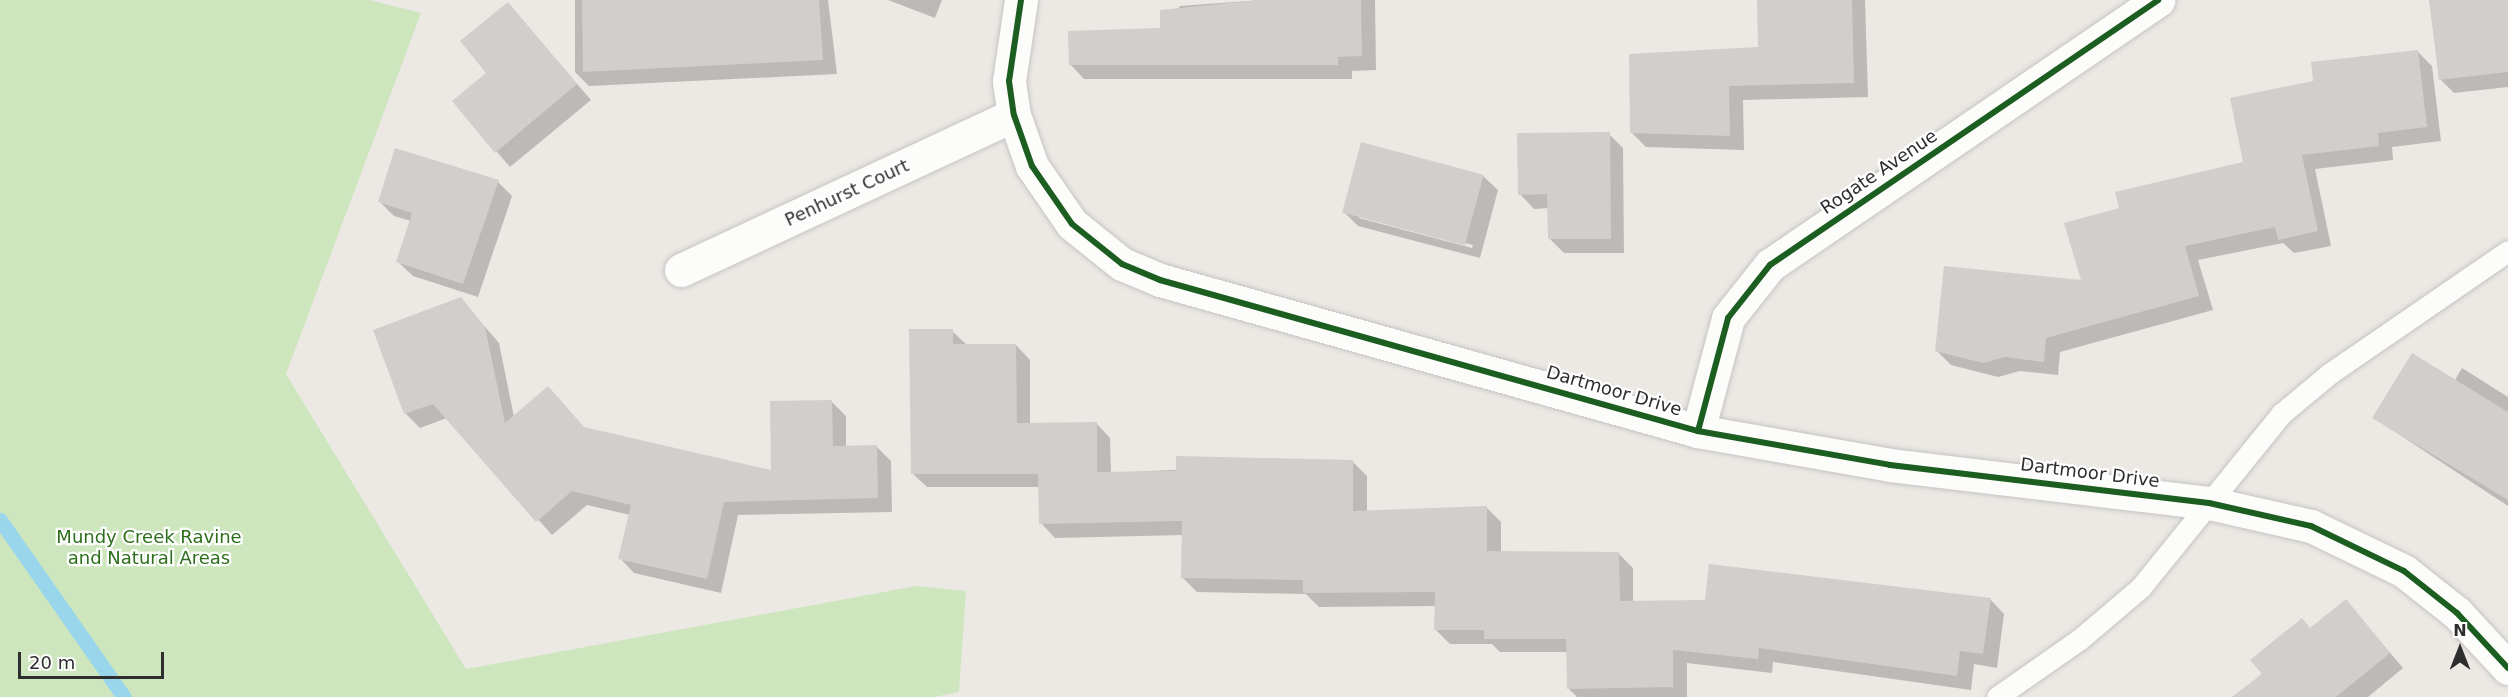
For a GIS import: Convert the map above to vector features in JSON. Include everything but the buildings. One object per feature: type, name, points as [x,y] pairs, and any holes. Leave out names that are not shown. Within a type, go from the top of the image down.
[{"type":"street","name":"Dartmoor Drive","points":[[1021,0],[1009,81],[1014,115],[1032,166],[1048,193],[1094,246],[1122,264],[1172,284],[1698,431],[1890,465],[2209,503],[2257,511],[2351,541],[2404,571],[2457,614],[2508,668]]},
{"type":"street","name":"Rogate Avenue","points":[[1698,431],[1728,318],[1770,265],[2158,0]]},
{"type":"street","name":"Penhurst Court","points":[[681,270],[1014,115]]},
{"type":"lane","points":[[1996,697],[2118,609],[2176,549],[2209,503],[2281,414],[2329,374],[2508,251]]},
{"type":"green space","name":"Mundy Creek Ravine and Natural Areas","points":[[0,0],[369,0],[421,13],[286,374],[466,669],[916,586],[966,591],[959,692],[934,697],[0,697]]},
{"type":"waterway","points":[[0,520],[124,697]]},
{"type":"cycle path","points":[[1021,0],[1009,81],[1014,115],[1032,166],[1072,224],[1122,264],[1160,280],[1698,431],[1890,465],[2209,503],[2311,526],[2404,571],[2457,613],[2508,668]]},
{"type":"cycle path","points":[[1698,431],[1728,318],[1770,265],[2158,0]]}]
